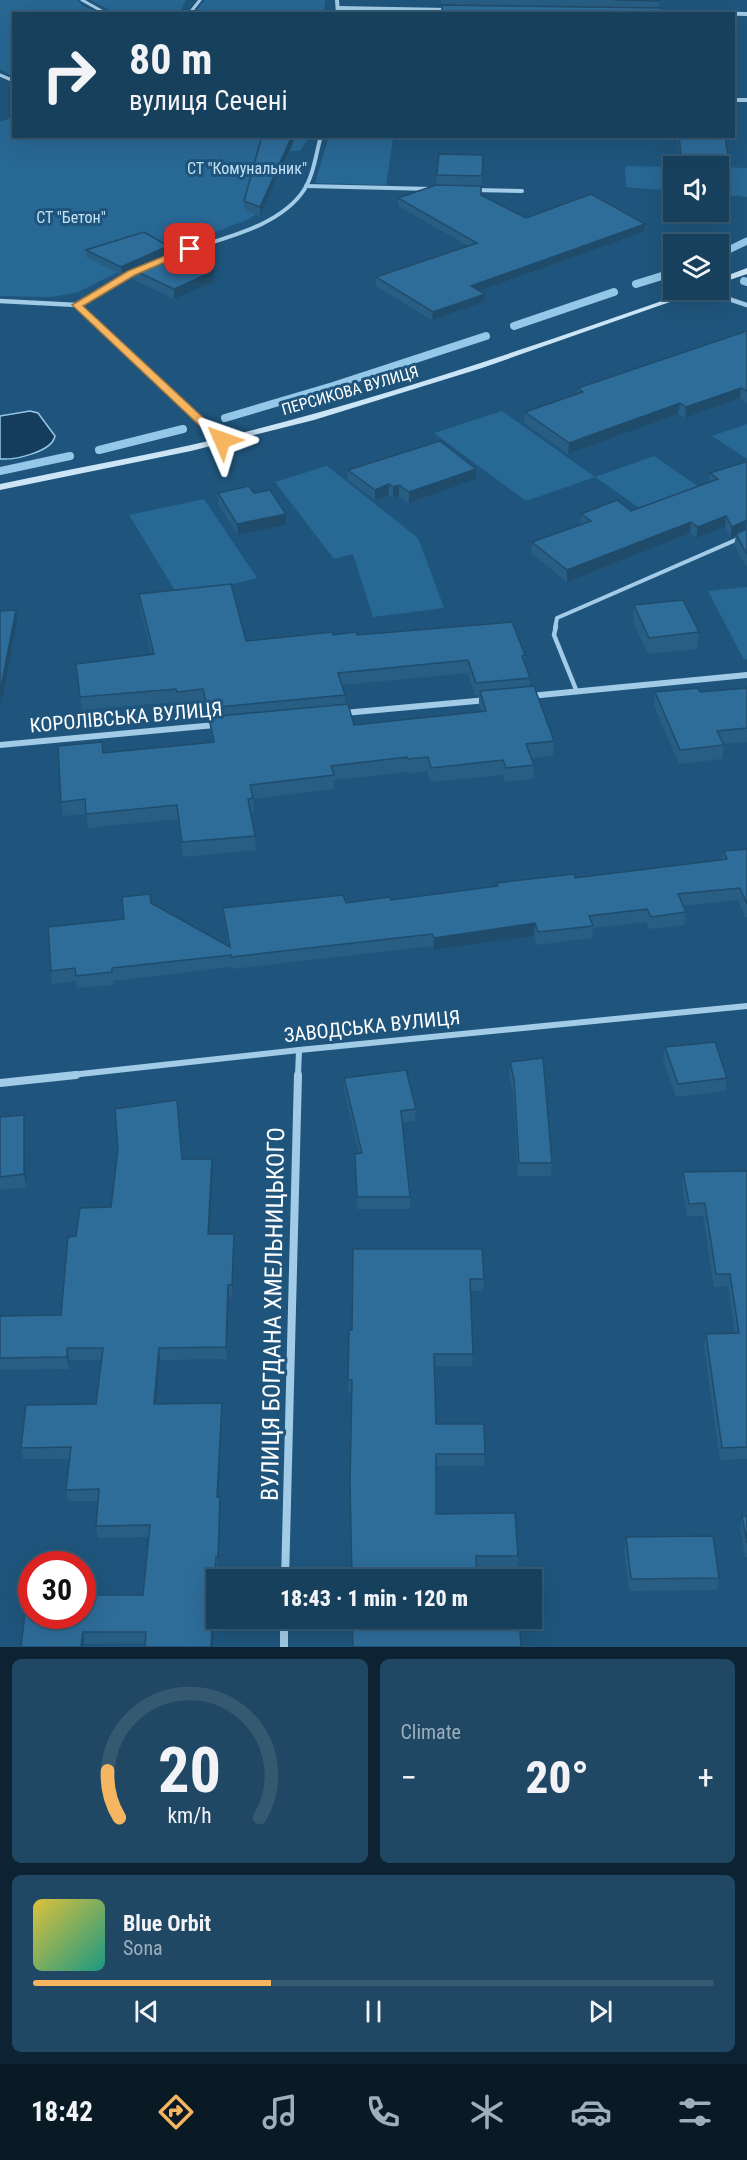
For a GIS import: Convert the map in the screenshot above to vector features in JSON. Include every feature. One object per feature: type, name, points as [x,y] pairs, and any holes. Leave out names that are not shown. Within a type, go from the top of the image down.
[{"type":"main road","points":[[729,278],[747,271]]},
{"type":"main road","name":"ПЕРСИКОВА ВУЛИЦЯ","points":[[0,487],[287,424],[466,371],[672,300]]},
{"type":"street","points":[[337,0],[338,12]]},
{"type":"street","points":[[338,8],[455,10]]},
{"type":"street","points":[[172,256],[268,219],[289,207],[306,186],[320,138]]},
{"type":"street","points":[[306,186],[438,189]]},
{"type":"street","points":[[474,190],[522,191]]},
{"type":"street","points":[[0,301],[76,305],[146,266]]},
{"type":"street","points":[[729,299],[747,305]]},
{"type":"street","points":[[76,305],[222,440]]},
{"type":"street","points":[[518,697],[747,675]]},
{"type":"street","points":[[341,713],[494,699]]},
{"type":"street","name":"КОРОЛІВСЬКА ВУЛИЦЯ","points":[[0,745],[224,724]]},
{"type":"street","name":"ЗАВОДСЬКА ВУЛИЦЯ","points":[[0,1083],[299,1050],[747,1006]]},
{"type":"street","name":"ВУЛИЦЯ БОГДАНА ХМЕЛЬНИЦЬКОГО","points":[[285,1569],[299,1050]]},
{"type":"street","points":[[284,1629],[284,1647]]},
{"type":"lane","points":[[82,0],[103,12]]},
{"type":"lane","points":[[191,12],[200,0]]},
{"type":"lane","points":[[577,692],[554,635],[557,618],[747,535]]},
{"type":"green space","points":[[0,0],[77,0],[85,7],[98,12],[12,12],[12,76],[0,69]]},
{"type":"green space","points":[[90,0],[186,0],[180,12],[113,12]]},
{"type":"green space","points":[[205,0],[325,0],[324,12],[195,12]]},
{"type":"green space","name":"СТ \"Бетон\"","points":[[12,117],[12,138],[308,138],[300,151],[290,151],[263,209],[249,219],[134,264],[76,293],[50,297],[0,296],[0,122]]},
{"type":"green space","points":[[328,138],[393,138],[386,185],[315,183]]},
{"type":"green space","points":[[625,166],[663,167],[663,190],[626,187]]},
{"type":"green space","points":[[729,167],[747,168],[747,197],[729,195]]},
{"type":"green space","points":[[502,411],[595,477],[526,501],[434,433]]},
{"type":"green space","points":[[747,424],[747,459],[712,436]]},
{"type":"green space","points":[[654,456],[702,489],[644,511],[595,477]]},
{"type":"green space","points":[[327,466],[418,538],[444,608],[373,617],[353,554],[334,559],[275,482]]},
{"type":"green space","points":[[204,499],[257,578],[179,597],[129,515]]},
{"type":"green space","points":[[747,587],[747,659],[744,660],[708,591]]},
{"type":"shaded area","points":[[30,411],[38,413],[55,436],[52,442],[32,454],[0,459],[0,416]]},
{"type":"building","points":[[442,5],[661,8],[662,12],[442,12]]},
{"type":"building","points":[[261,138],[291,138],[260,207],[244,201]]},
{"type":"building","points":[[679,138],[725,138],[728,156],[681,156]]},
{"type":"building","points":[[439,154],[483,155],[482,176],[437,175]]},
{"type":"building","points":[[436,185],[481,186],[481,195],[526,218],[591,194],[645,224],[471,286],[485,294],[433,312],[376,277],[477,243],[398,198]]},
{"type":"building","points":[[144,232],[168,246],[121,267],[86,250]]},
{"type":"building","points":[[177,249],[214,271],[174,289],[131,269]]},
{"type":"building","points":[[747,331],[747,391],[741,388],[686,407],[680,403],[569,443],[525,412],[583,392],[578,388]]},
{"type":"building","points":[[440,441],[476,469],[409,492],[399,485],[393,487],[389,484],[375,490],[348,470]]},
{"type":"building","points":[[747,463],[747,520],[732,527],[726,516],[698,527],[691,522],[567,570],[532,542],[591,521],[581,514],[617,500],[631,511],[718,479],[710,473]]},
{"type":"building","points":[[249,486],[254,493],[270,490],[286,514],[237,524],[218,493]]},
{"type":"building","points":[[747,529],[747,554],[736,534]]},
{"type":"building","points":[[231,584],[246,641],[333,632],[333,635],[356,632],[357,635],[512,622],[525,655],[522,656],[530,678],[476,683],[468,660],[338,673],[345,695],[207,708],[203,689],[80,697],[76,664],[154,654],[139,594]]},
{"type":"building","points":[[683,600],[699,632],[649,638],[634,605]]},
{"type":"building","points":[[16,610],[0,692],[0,611]]},
{"type":"building","points":[[534,686],[554,741],[526,744],[534,765],[506,768],[503,760],[431,768],[428,757],[408,759],[407,757],[331,766],[334,775],[250,785],[253,798],[248,799],[255,836],[182,842],[177,805],[86,814],[85,799],[61,802],[58,746],[102,742],[103,753],[214,742],[209,717],[348,704],[354,725],[486,711],[480,691]]},
{"type":"building","points":[[698,688],[700,692],[747,688],[747,728],[717,731],[724,745],[680,750],[655,692]]},
{"type":"building","points":[[747,849],[747,904],[740,888],[678,894],[686,912],[651,917],[647,909],[589,916],[593,926],[538,932],[535,923],[434,938],[432,934],[112,968],[112,972],[76,976],[75,968],[51,971],[48,927],[124,919],[122,897],[150,894],[151,903],[230,947],[223,908],[343,895],[346,903],[390,897],[391,900],[498,886],[496,883],[574,874],[575,878],[727,859],[724,851]]},
{"type":"building","points":[[715,1042],[727,1078],[678,1084],[665,1047]]},
{"type":"building","points":[[543,1058],[552,1163],[519,1163],[514,1079],[510,1062]]},
{"type":"building","points":[[406,1070],[416,1109],[401,1111],[410,1197],[357,1197],[355,1154],[362,1153],[344,1078]]},
{"type":"building","points":[[177,1100],[182,1159],[212,1159],[208,1234],[234,1234],[232,1285],[228,1285],[226,1347],[159,1348],[154,1404],[222,1403],[217,1497],[220,1497],[218,1557],[216,1557],[215,1569],[206,1569],[206,1629],[212,1629],[211,1647],[145,1647],[146,1632],[83,1632],[81,1647],[21,1647],[23,1629],[96,1629],[96,1595],[143,1595],[150,1525],[96,1526],[99,1489],[66,1490],[71,1447],[21,1448],[26,1405],[96,1404],[103,1348],[67,1348],[67,1357],[0,1358],[0,1316],[61,1315],[68,1237],[76,1236],[80,1208],[111,1207],[118,1149],[115,1109]]},
{"type":"building","points":[[24,1115],[24,1174],[0,1177],[0,1117]]},
{"type":"building","points":[[747,1171],[747,1447],[722,1448],[706,1334],[739,1333],[730,1274],[716,1274],[705,1203],[689,1204],[683,1172]]},
{"type":"building","points":[[353,1249],[482,1249],[484,1279],[470,1279],[473,1354],[434,1354],[436,1424],[484,1424],[485,1454],[436,1454],[436,1514],[515,1513],[518,1556],[476,1556],[477,1569],[352,1569],[350,1482],[352,1380],[348,1380],[349,1330],[352,1330]]},
{"type":"building","points":[[742,1516],[747,1516],[747,1543]]},
{"type":"building","points":[[713,1536],[719,1578],[631,1579],[626,1537]]},
{"type":"building","points":[[352,1629],[520,1629],[521,1647],[353,1647]]},
{"type":"waterway","points":[[729,250],[747,241]]},
{"type":"waterway","points":[[636,284],[662,276]]},
{"type":"waterway","points":[[514,326],[614,292]]},
{"type":"waterway","points":[[225,418],[333,386],[486,336]]},
{"type":"waterway","points":[[99,450],[183,429]]},
{"type":"waterway","points":[[0,471],[70,456]]},
{"type":"route","points":[[190,249],[132,273],[76,305],[222,440]]},
{"type":"park label","name":"СТ \"Комунальник\"","points":[[247,168]]}]
